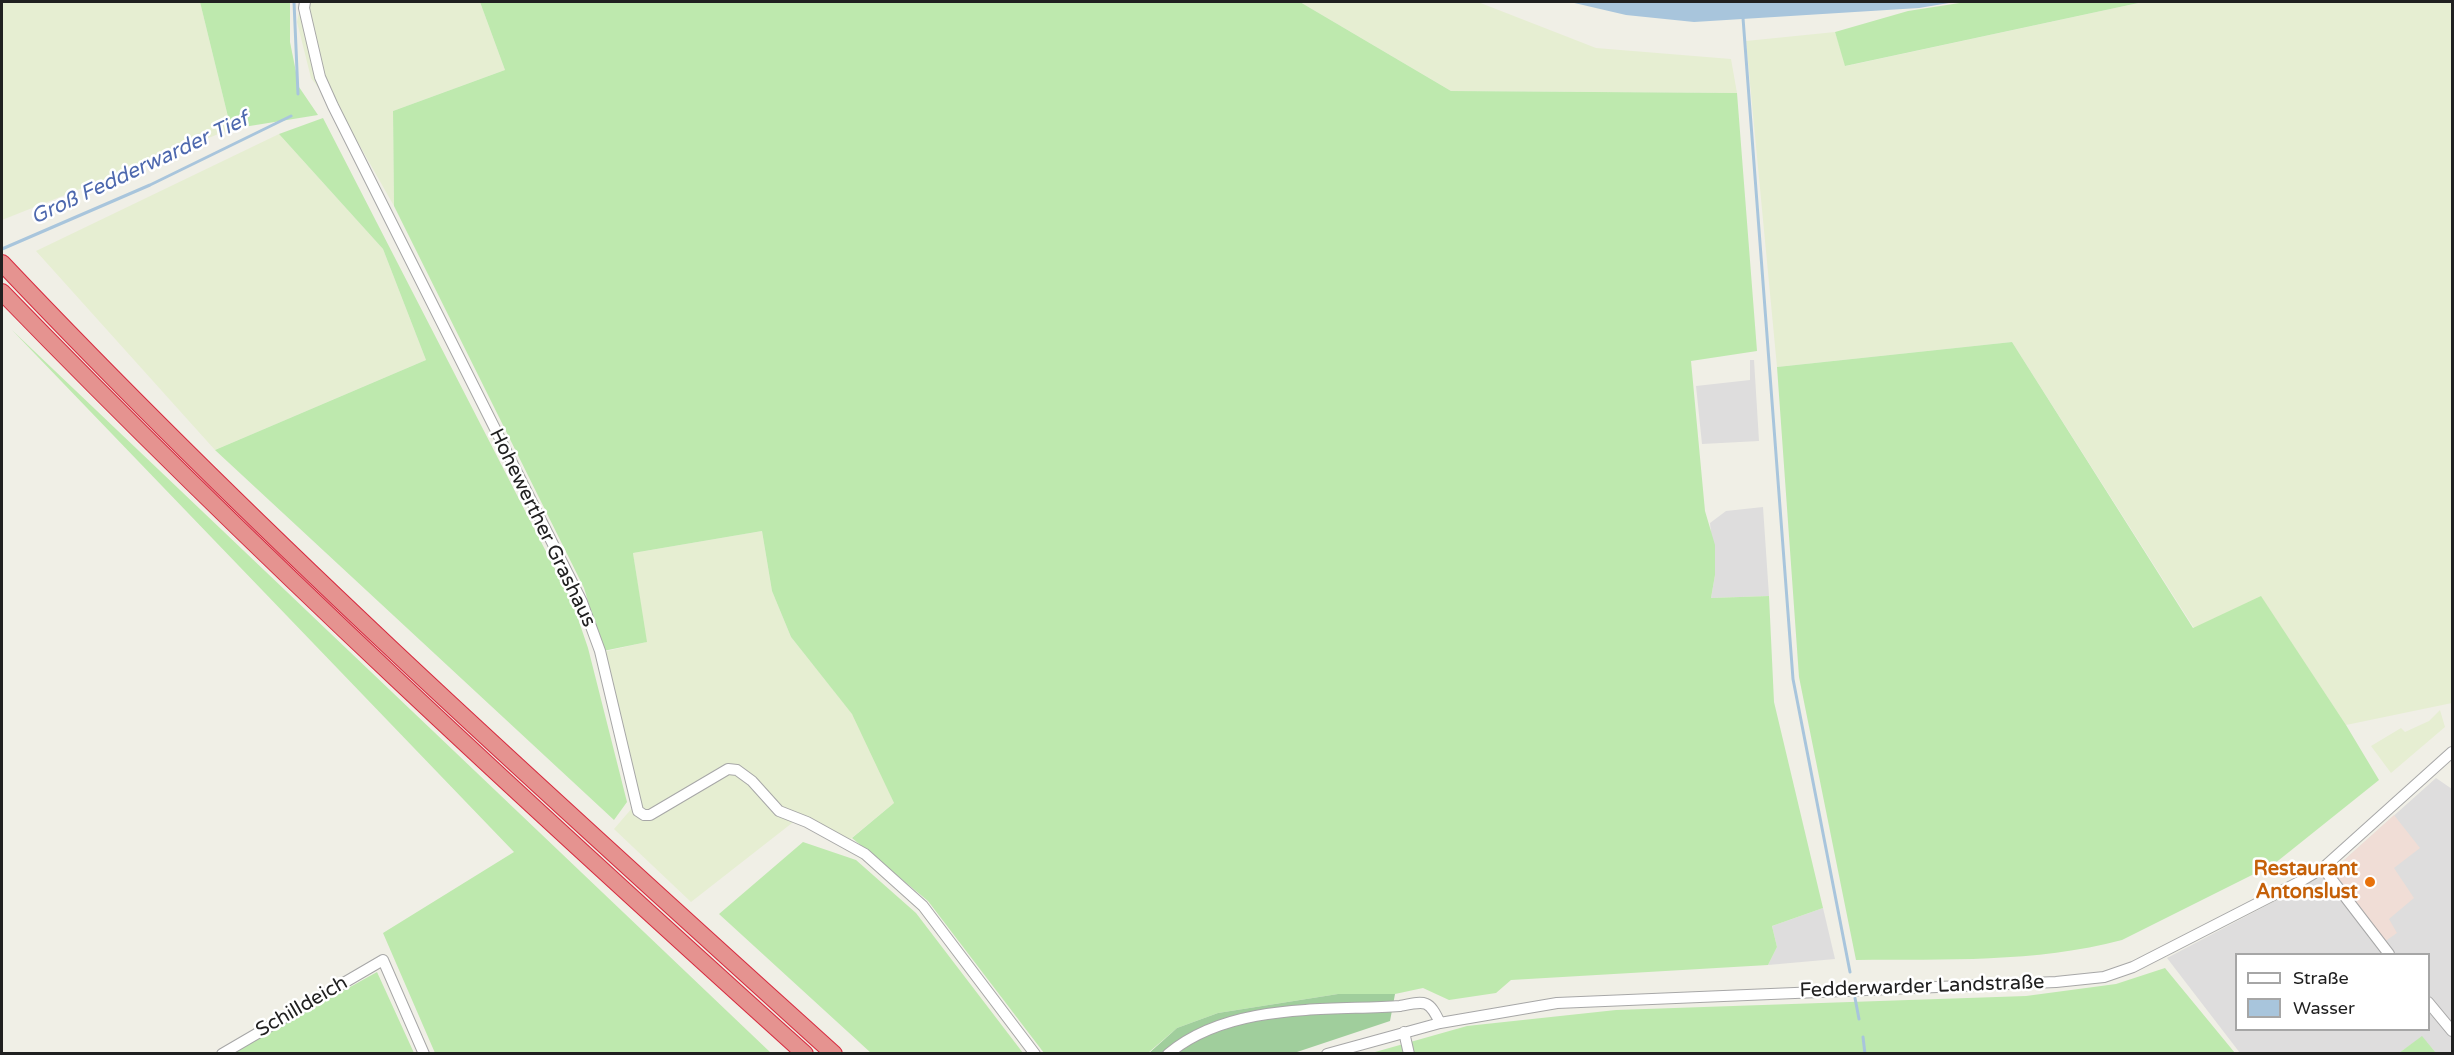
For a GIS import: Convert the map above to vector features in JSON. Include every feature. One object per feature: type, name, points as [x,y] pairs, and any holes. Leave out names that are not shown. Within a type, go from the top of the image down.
[{"type":"highway","points":[[2,263],[138,404],[419,676],[834,1053]]},
{"type":"highway","points":[[2,292],[117,411],[448,729],[805,1053]]},
{"type":"street","name":"Hohewerther Grashaus","points":[[305,2],[304,8],[320,77],[333,106],[582,603],[600,651],[638,811],[644,815],[650,815],[728,769],[737,770],[752,781],[779,810],[807,822],[865,854],[923,906],[1035,1053]]},
{"type":"street","name":"Fedderwarder Landstraße","points":[[1327,1053],[1440,1023],[1528,1006],[1586,1000],[2090,979],[2118,973],[2159,956],[2323,868],[2452,752]]},
{"type":"street","points":[[2323,868],[2388,953]]},
{"type":"street","name":"Schilldeich","points":[[222,1053],[383,960],[424,1053]]},
{"type":"street","points":[[1168,1053],[1197,1035],[1232,1022],[1262,1016],[1419,1002],[1428,1003],[1433,1008],[1440,1023]]},
{"type":"street","points":[[2430,1004],[2452,1031]]},
{"type":"street","points":[[1404,1032],[1409,1053]]},
{"type":"shaded area","points":[[1750,360],[1754,360],[1759,441],[1702,444],[1696,386],[1750,380]]},
{"type":"shaded area","points":[[1763,507],[1769,596],[1711,598],[1715,575],[1710,523],[1726,511]]},
{"type":"shaded area","points":[[2436,778],[2452,789],[2452,1053],[2436,1053],[2422,1037],[2399,1053],[2240,1053],[2167,958],[2332,871]]},
{"type":"shaded area","points":[[2394,815],[2420,848],[2394,868],[2414,898],[2389,919],[2397,933],[2384,942],[2332,871]]},
{"type":"shaded area","points":[[1823,908],[1835,959],[1768,965],[1777,947],[1772,926]]},
{"type":"green space","points":[[2,2],[200,2],[231,129],[2,220]]},
{"type":"green space","points":[[200,2],[290,2],[290,42],[299,87],[318,115],[231,129]]},
{"type":"green space","points":[[301,2],[480,2],[505,70],[393,111],[394,206],[352,132],[311,78],[297,22]]},
{"type":"green space","points":[[480,2],[1300,2],[1451,91],[1737,93],[1757,351],[1691,361],[1705,511],[1715,545],[1715,575],[1711,598],[1769,596],[1774,702],[1823,908],[1772,926],[1777,947],[1768,965],[1511,980],[1496,993],[1449,1000],[1423,988],[1395,994],[1338,994],[1218,1013],[1177,1028],[1148,1053],[1044,1053],[928,901],[852,838],[894,803],[852,714],[791,637],[772,591],[762,531],[633,553],[647,642],[603,651],[584,588],[394,206],[393,111],[505,70]]},
{"type":"green space","points":[[1300,2],[1478,2],[1596,48],[1731,59],[1737,93],[1451,91]]},
{"type":"green space","points":[[1966,2],[2143,2],[1845,66],[1835,32],[1908,11]]},
{"type":"green space","points":[[2143,2],[2452,2],[2452,703],[2346,725],[2261,597],[2194,628],[2012,342],[1777,367],[1746,41],[1835,32],[1846,66]]},
{"type":"green space","points":[[323,118],[573,604],[588,648],[627,802],[614,820],[215,450],[426,360],[383,249],[279,134]]},
{"type":"green space","points":[[279,134],[383,249],[426,360],[215,450],[36,251]]},
{"type":"green space","points":[[12,330],[771,1053],[435,1053],[383,933],[514,852]]},
{"type":"green space","points":[[2012,342],[2193,628],[2261,596],[2346,725],[2379,780],[2274,864],[2122,940],[2056,953],[2023,956],[1856,960],[1799,677],[1777,367]]},
{"type":"green space","points":[[762,531],[772,591],[791,637],[858,721],[894,803],[849,840],[801,816],[691,902],[614,829],[639,800],[603,652],[646,642],[633,553]]},
{"type":"green space","points":[[2440,710],[2445,727],[2391,773],[2371,746],[2401,728],[2405,732],[2429,721]]},
{"type":"green space","points":[[803,842],[856,860],[916,913],[1023,1053],[871,1053],[719,914]]},
{"type":"green space","points":[[2165,968],[2235,1053],[1368,1054],[1467,1026],[1616,1010],[2026,996],[2116,984]]},
{"type":"green space","points":[[377,972],[414,1053],[230,1054]]},
{"type":"green space","points":[[1338,994],[1395,994],[1390,1021],[1294,1053],[1148,1054],[1177,1028],[1218,1013]]},
{"type":"green space","points":[[2422,1036],[2436,1053],[2399,1053]]},
{"type":"water","points":[[1570,2],[1955,2],[1919,8],[1694,22],[1626,15]]},
{"type":"waterway","name":"Groß Fedderwarder Tief","points":[[294,2],[298,94]]},
{"type":"waterway","points":[[1743,18],[1793,679],[1850,972]]},
{"type":"waterway","name":"Groß Fedderwarder Tief","points":[[2,249],[150,185],[291,116]]},
{"type":"waterway","points":[[1855,998],[1859,1019]]},
{"type":"waterway","points":[[1863,1037],[1865,1054]]},
{"type":"place","name":"Restaurant Antonslust","points":[[2370,882]]}]
